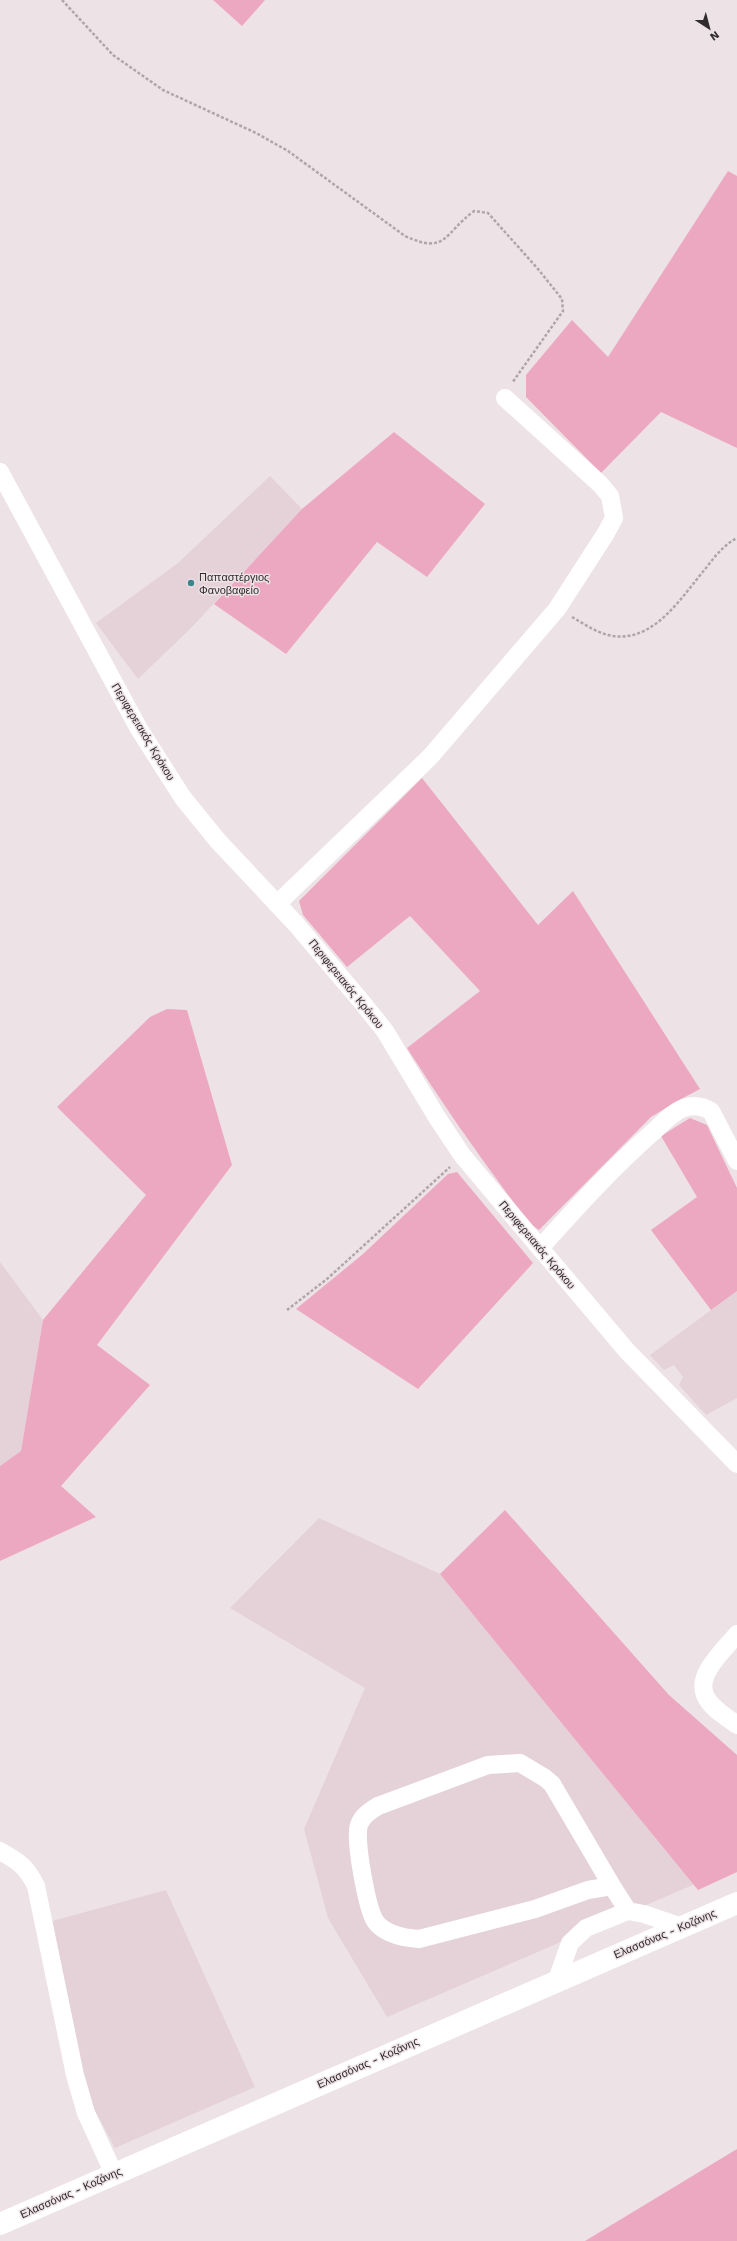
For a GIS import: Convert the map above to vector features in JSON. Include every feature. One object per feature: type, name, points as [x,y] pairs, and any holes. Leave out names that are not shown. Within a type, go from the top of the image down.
[{"type":"main road","name":"Ελασσόνας - Κοζάνης","points":[[0,2224],[557,1980],[737,1903]]},
{"type":"street","points":[[277,904],[430,758],[557,609],[614,518],[610,496],[600,484],[505,398]]},
{"type":"street","name":"Περιφερειακός Κρόκου","points":[[0,472],[139,729],[169,777],[218,841],[305,935],[385,1031],[438,1119],[462,1155],[627,1350],[737,1464]]},
{"type":"street","points":[[540,1248],[630,1153],[672,1116],[687,1107],[704,1107],[710,1111],[737,1161]]},
{"type":"street","points":[[737,1634],[708,1672],[702,1683],[705,1695],[712,1705],[737,1725]]},
{"type":"street","points":[[612,1886],[588,1890],[535,1909],[419,1939],[399,1938],[376,1922],[370,1908],[361,1863],[359,1826],[366,1814],[378,1806],[488,1765],[520,1763],[539,1774],[552,1784],[628,1911]]},
{"type":"street","points":[[0,1851],[16,1860],[29,1871],[36,1886],[75,2075],[86,2113],[114,2174]]},
{"type":"street","points":[[557,1980],[570,1943],[577,1934],[586,1928],[628,1911],[644,1914],[682,1927]]},
{"type":"path","points":[[62,0],[112,55],[163,90],[256,133],[288,151],[405,236],[422,244],[435,244],[446,238],[461,220],[474,211],[488,213],[538,269],[562,299],[563,311],[518,374],[505,398]]},
{"type":"path","points":[[557,609],[608,635],[620,637],[634,634],[654,626],[672,610],[719,552],[737,538]]},
{"type":"path","points":[[287,1310],[327,1279],[462,1155]]},
{"type":"shaded area","points":[[213,0],[265,0],[242,26]]},
{"type":"shaded area","points":[[728,171],[737,176],[737,448],[661,412],[601,473],[526,397],[526,375],[572,320],[608,357]]},
{"type":"shaded area","points":[[394,432],[485,504],[427,577],[377,542],[286,654],[214,604],[302,509]]},
{"type":"shaded area","name":"Παπαστέργιος Φανοβαφείο","points":[[270,476],[302,509],[191,628],[138,679],[96,623],[178,563]]},
{"type":"shaded area","points":[[422,778],[538,925],[573,891],[700,1089],[651,1117],[539,1230],[529,1223],[497,1180],[451,1115],[407,1048],[480,991],[410,916],[347,967],[303,915],[299,901]]},
{"type":"shaded area","points":[[167,1009],[187,1010],[232,1165],[97,1345],[150,1385],[61,1486],[96,1517],[0,1561],[0,1466],[21,1451],[43,1320],[146,1195],[57,1107],[150,1017]]},
{"type":"shaded area","points":[[690,1118],[707,1125],[737,1188],[737,1291],[711,1310],[651,1230],[697,1197],[661,1136]]},
{"type":"shaded area","points":[[457,1172],[533,1263],[418,1389],[296,1309],[363,1254],[448,1174]]},
{"type":"shaded area","points":[[0,1262],[43,1320],[21,1451],[0,1466]]},
{"type":"shaded area","points":[[737,1291],[737,1398],[706,1415],[679,1385],[683,1377],[674,1365],[664,1370],[650,1355]]},
{"type":"shaded area","points":[[505,1510],[669,1695],[737,1755],[737,1872],[698,1890],[440,1574]]},
{"type":"shaded area","points":[[319,1518],[440,1574],[695,1884],[387,2017],[328,1918],[304,1829],[365,1688],[230,1608]]},
{"type":"shaded area","points":[[166,1890],[255,2087],[115,2148],[86,2094],[52,1921]]},
{"type":"shaded area","points":[[737,2149],[737,2241],[585,2241]]},
{"type":"place","name":"Παπαστέργιος Φανοβαφείο","points":[[191,583]]}]
